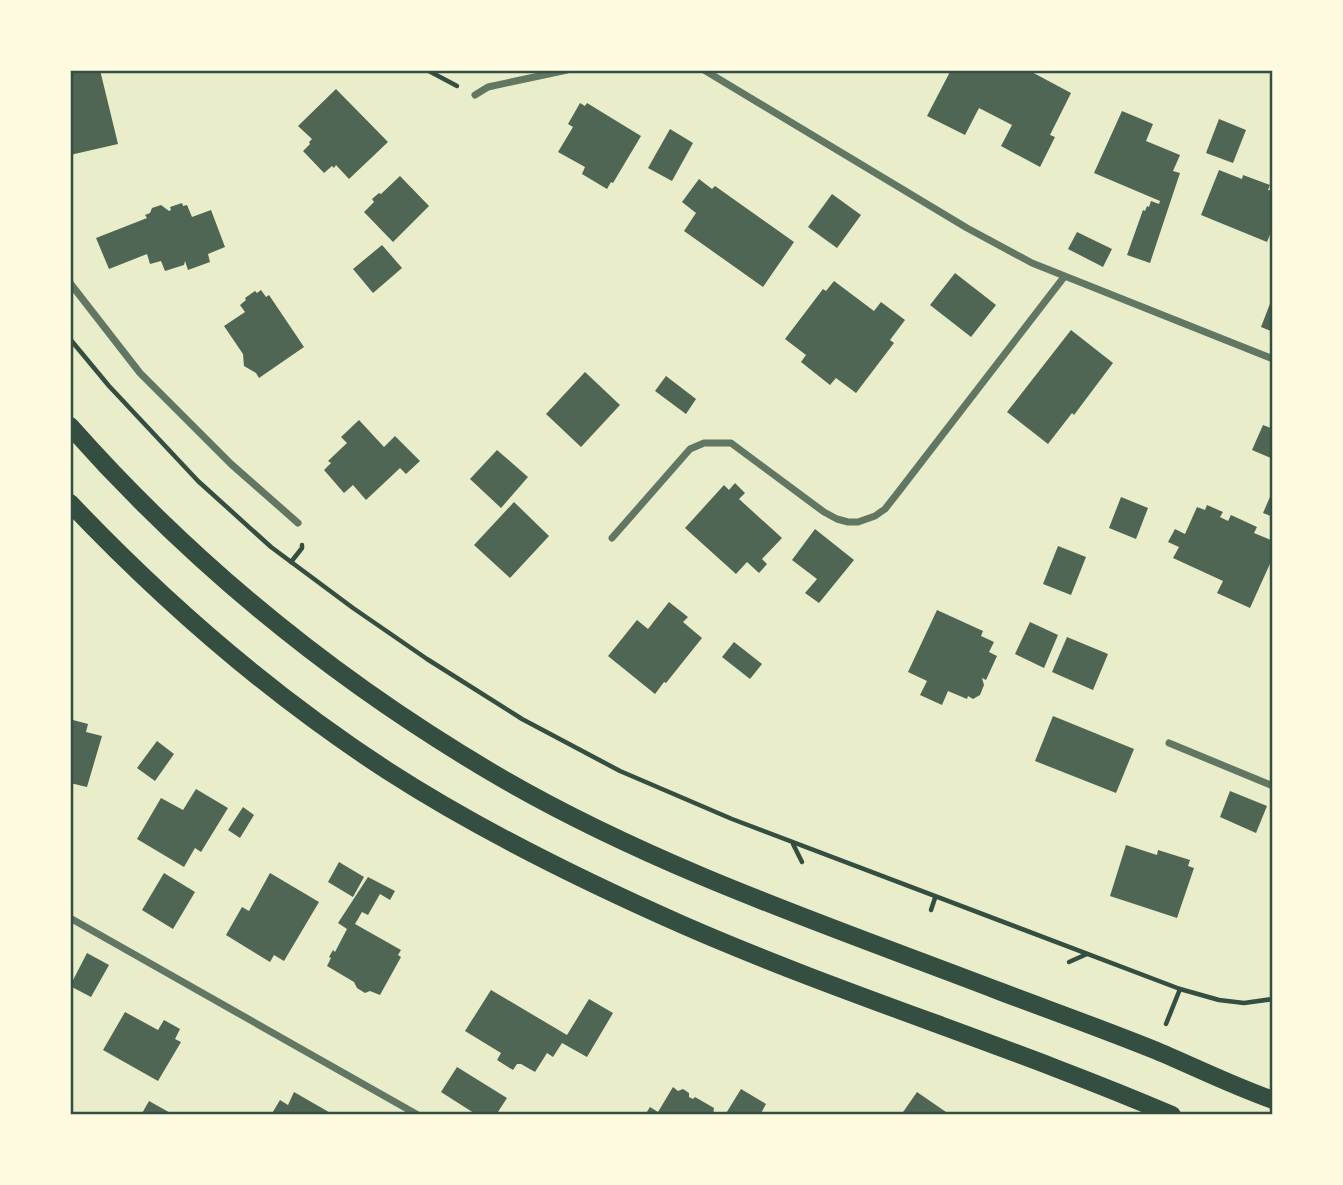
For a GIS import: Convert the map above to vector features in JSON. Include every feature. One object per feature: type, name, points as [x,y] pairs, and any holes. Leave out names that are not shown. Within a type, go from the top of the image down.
[{"type":"main road","points":[[70,426],[139,501],[259,610],[352,682],[505,780],[622,840],[706,878],[1156,1051],[1273,1100]]},
{"type":"main road","points":[[70,503],[163,596],[280,695],[387,770],[530,854],[720,940],[1172,1115]]},
{"type":"street","points":[[475,95],[488,87],[567,70]]},
{"type":"street","points":[[704,70],[967,228],[1032,263],[1273,359]]},
{"type":"street","points":[[612,538],[690,449],[704,443],[731,443],[836,519],[858,522],[875,516],[885,509],[1064,277]]},
{"type":"street","points":[[70,284],[140,373],[222,455],[299,523]]},
{"type":"street","points":[[1169,743],[1273,786]]},
{"type":"street","points":[[70,918],[418,1115]]},
{"type":"path","points":[[427,70],[475,95]]},
{"type":"path","points":[[70,339],[109,386],[198,481],[271,547],[427,659],[522,719],[620,771],[935,898],[1181,989],[1219,1000],[1244,1003],[1273,999]]},
{"type":"path","points":[[793,843],[802,862]]},
{"type":"path","points":[[931,910],[935,898]]},
{"type":"path","points":[[1069,962],[1087,954]]},
{"type":"path","points":[[1165,1028],[1181,989]]},
{"type":"building","points":[[70,70],[100,70],[118,144],[70,155]]},
{"type":"building","points":[[951,70],[1028,70],[1071,93],[1050,135],[1055,137],[1040,167],[1001,146],[1012,125],[979,108],[965,135],[927,116]]},
{"type":"building","points":[[336,89],[388,142],[349,179],[336,165],[324,173],[303,151],[312,139],[298,126]]},
{"type":"building","points":[[580,103],[585,106],[587,103],[641,136],[607,189],[582,174],[585,167],[558,152],[573,127],[568,124]]},
{"type":"building","points":[[1122,111],[1153,124],[1146,141],[1180,155],[1173,171],[1180,173],[1150,263],[1127,255],[1143,210],[1149,207],[1151,201],[1159,204],[1160,201],[1094,173]]},
{"type":"building","points":[[1219,119],[1246,130],[1233,163],[1206,153]]},
{"type":"building","points":[[670,129],[693,143],[672,181],[648,168]]},
{"type":"building","points":[[1219,170],[1242,179],[1243,175],[1270,185],[1268,190],[1273,191],[1273,227],[1267,242],[1201,215]]},
{"type":"building","points":[[400,176],[429,206],[393,242],[364,212],[374,202],[372,199]]},
{"type":"building","points":[[699,179],[712,189],[715,186],[794,242],[763,287],[684,231],[696,213],[682,202]]},
{"type":"building","points":[[832,194],[861,215],[837,248],[808,227]]},
{"type":"building","points":[[182,203],[183,206],[187,205],[192,217],[211,210],[225,247],[208,254],[210,262],[188,270],[185,261],[184,265],[165,271],[161,261],[150,264],[147,254],[109,269],[96,238],[147,218],[145,215],[150,213],[152,208],[161,205],[169,211],[170,207]]},
{"type":"building","points":[[1077,232],[1112,249],[1103,267],[1068,249]]},
{"type":"building","points":[[382,245],[402,268],[373,293],[353,269]]},
{"type":"building","points":[[955,273],[996,305],[971,337],[930,305]]},
{"type":"building","points":[[834,281],[874,311],[881,302],[905,320],[890,340],[894,343],[856,393],[836,378],[830,385],[801,362],[806,355],[785,339],[823,289],[826,291]]},
{"type":"building","points":[[261,290],[266,297],[269,295],[304,347],[259,378],[244,366],[243,354],[224,326],[245,312],[240,305],[245,298]]},
{"type":"building","points":[[1273,296],[1273,332],[1261,327]]},
{"type":"building","points":[[1071,330],[1113,363],[1074,415],[1072,413],[1048,444],[1007,412]]},
{"type":"building","points":[[585,372],[620,405],[581,447],[546,414]]},
{"type":"building","points":[[666,376],[696,399],[686,414],[655,391]]},
{"type":"building","points":[[359,420],[384,447],[395,436],[420,461],[406,474],[400,468],[366,500],[353,485],[344,493],[324,470],[331,463],[328,461],[347,443],[341,437]]},
{"type":"building","points":[[1263,425],[1273,429],[1273,459],[1252,450]]},
{"type":"building","points":[[497,450],[528,477],[501,508],[470,479]]},
{"type":"building","points":[[735,483],[745,493],[739,499],[782,538],[762,559],[767,564],[759,573],[747,562],[736,574],[685,528],[724,485],[729,490]]},
{"type":"building","points":[[1273,490],[1273,517],[1263,513]]},
{"type":"building","points":[[1121,497],[1148,508],[1136,539],[1109,528]]},
{"type":"building","points":[[514,502],[549,536],[510,578],[474,545]]},
{"type":"building","points":[[1207,505],[1223,512],[1220,517],[1228,521],[1231,515],[1257,527],[1254,533],[1273,541],[1273,557],[1250,608],[1217,593],[1223,581],[1173,558],[1179,547],[1168,542],[1175,529],[1185,534],[1197,507],[1205,510]]},
{"type":"building","points":[[815,529],[854,560],[819,603],[805,593],[817,579],[792,560]]},
{"type":"building","points":[[1058,546],[1086,557],[1071,595],[1043,584]]},
{"type":"building","points":[[669,602],[688,617],[683,622],[702,638],[655,694],[608,656],[637,620],[648,629]]},
{"type":"building","points":[[937,610],[983,631],[981,636],[994,642],[989,652],[997,656],[986,680],[982,678],[984,685],[980,695],[973,699],[948,691],[942,705],[920,695],[927,681],[908,672]]},
{"type":"building","points":[[1030,622],[1058,635],[1044,668],[1015,654]]},
{"type":"building","points":[[1067,637],[1108,654],[1093,690],[1052,672]]},
{"type":"building","points":[[734,642],[762,664],[750,679],[722,657]]},
{"type":"building","points":[[1053,716],[1134,749],[1116,793],[1035,761]]},
{"type":"building","points":[[73,720],[88,724],[86,732],[102,736],[87,787],[70,783],[70,727]]},
{"type":"building","points":[[157,741],[174,754],[155,781],[137,768]]},
{"type":"building","points":[[196,789],[228,808],[201,852],[195,848],[184,867],[137,839],[161,798],[183,810]]},
{"type":"building","points":[[1230,791],[1267,806],[1256,833],[1220,817]]},
{"type":"building","points":[[243,807],[254,815],[240,838],[228,830]]},
{"type":"building","points":[[1126,845],[1157,855],[1158,850],[1190,860],[1188,866],[1194,868],[1177,918],[1110,896]]},
{"type":"building","points":[[339,862],[364,877],[353,897],[328,882]]},
{"type":"building","points":[[164,873],[195,892],[173,929],[142,910]]},
{"type":"building","points":[[270,873],[319,902],[284,961],[274,955],[270,962],[226,935],[242,907],[249,911]]},
{"type":"building","points":[[368,877],[395,891],[390,900],[380,894],[368,915],[362,912],[355,924],[401,950],[398,955],[401,957],[380,995],[370,991],[365,993],[357,988],[354,982],[327,966],[331,958],[329,957],[333,950],[335,952],[347,929],[338,923]]},
{"type":"building","points":[[87,953],[109,965],[91,997],[70,986]]},
{"type":"building","points":[[491,990],[567,1035],[589,999],[613,1013],[587,1057],[562,1043],[553,1057],[547,1053],[535,1072],[521,1064],[517,1064],[513,1070],[497,1060],[501,1053],[465,1031]]},
{"type":"building","points":[[125,1012],[158,1030],[164,1020],[180,1029],[175,1039],[181,1042],[158,1081],[103,1050]]},
{"type":"building","points":[[457,1067],[507,1098],[496,1115],[477,1115],[441,1092]]},
{"type":"building","points":[[673,1087],[678,1091],[683,1089],[689,1093],[689,1097],[695,1097],[714,1108],[713,1115],[645,1115],[650,1107],[658,1112]]},
{"type":"building","points":[[741,1089],[766,1104],[760,1115],[725,1115]]},
{"type":"building","points":[[294,1092],[334,1115],[271,1115],[280,1100],[288,1105]]},
{"type":"building","points":[[917,1092],[946,1112],[944,1115],[901,1115]]},
{"type":"building","points":[[149,1101],[174,1115],[141,1115]]}]
